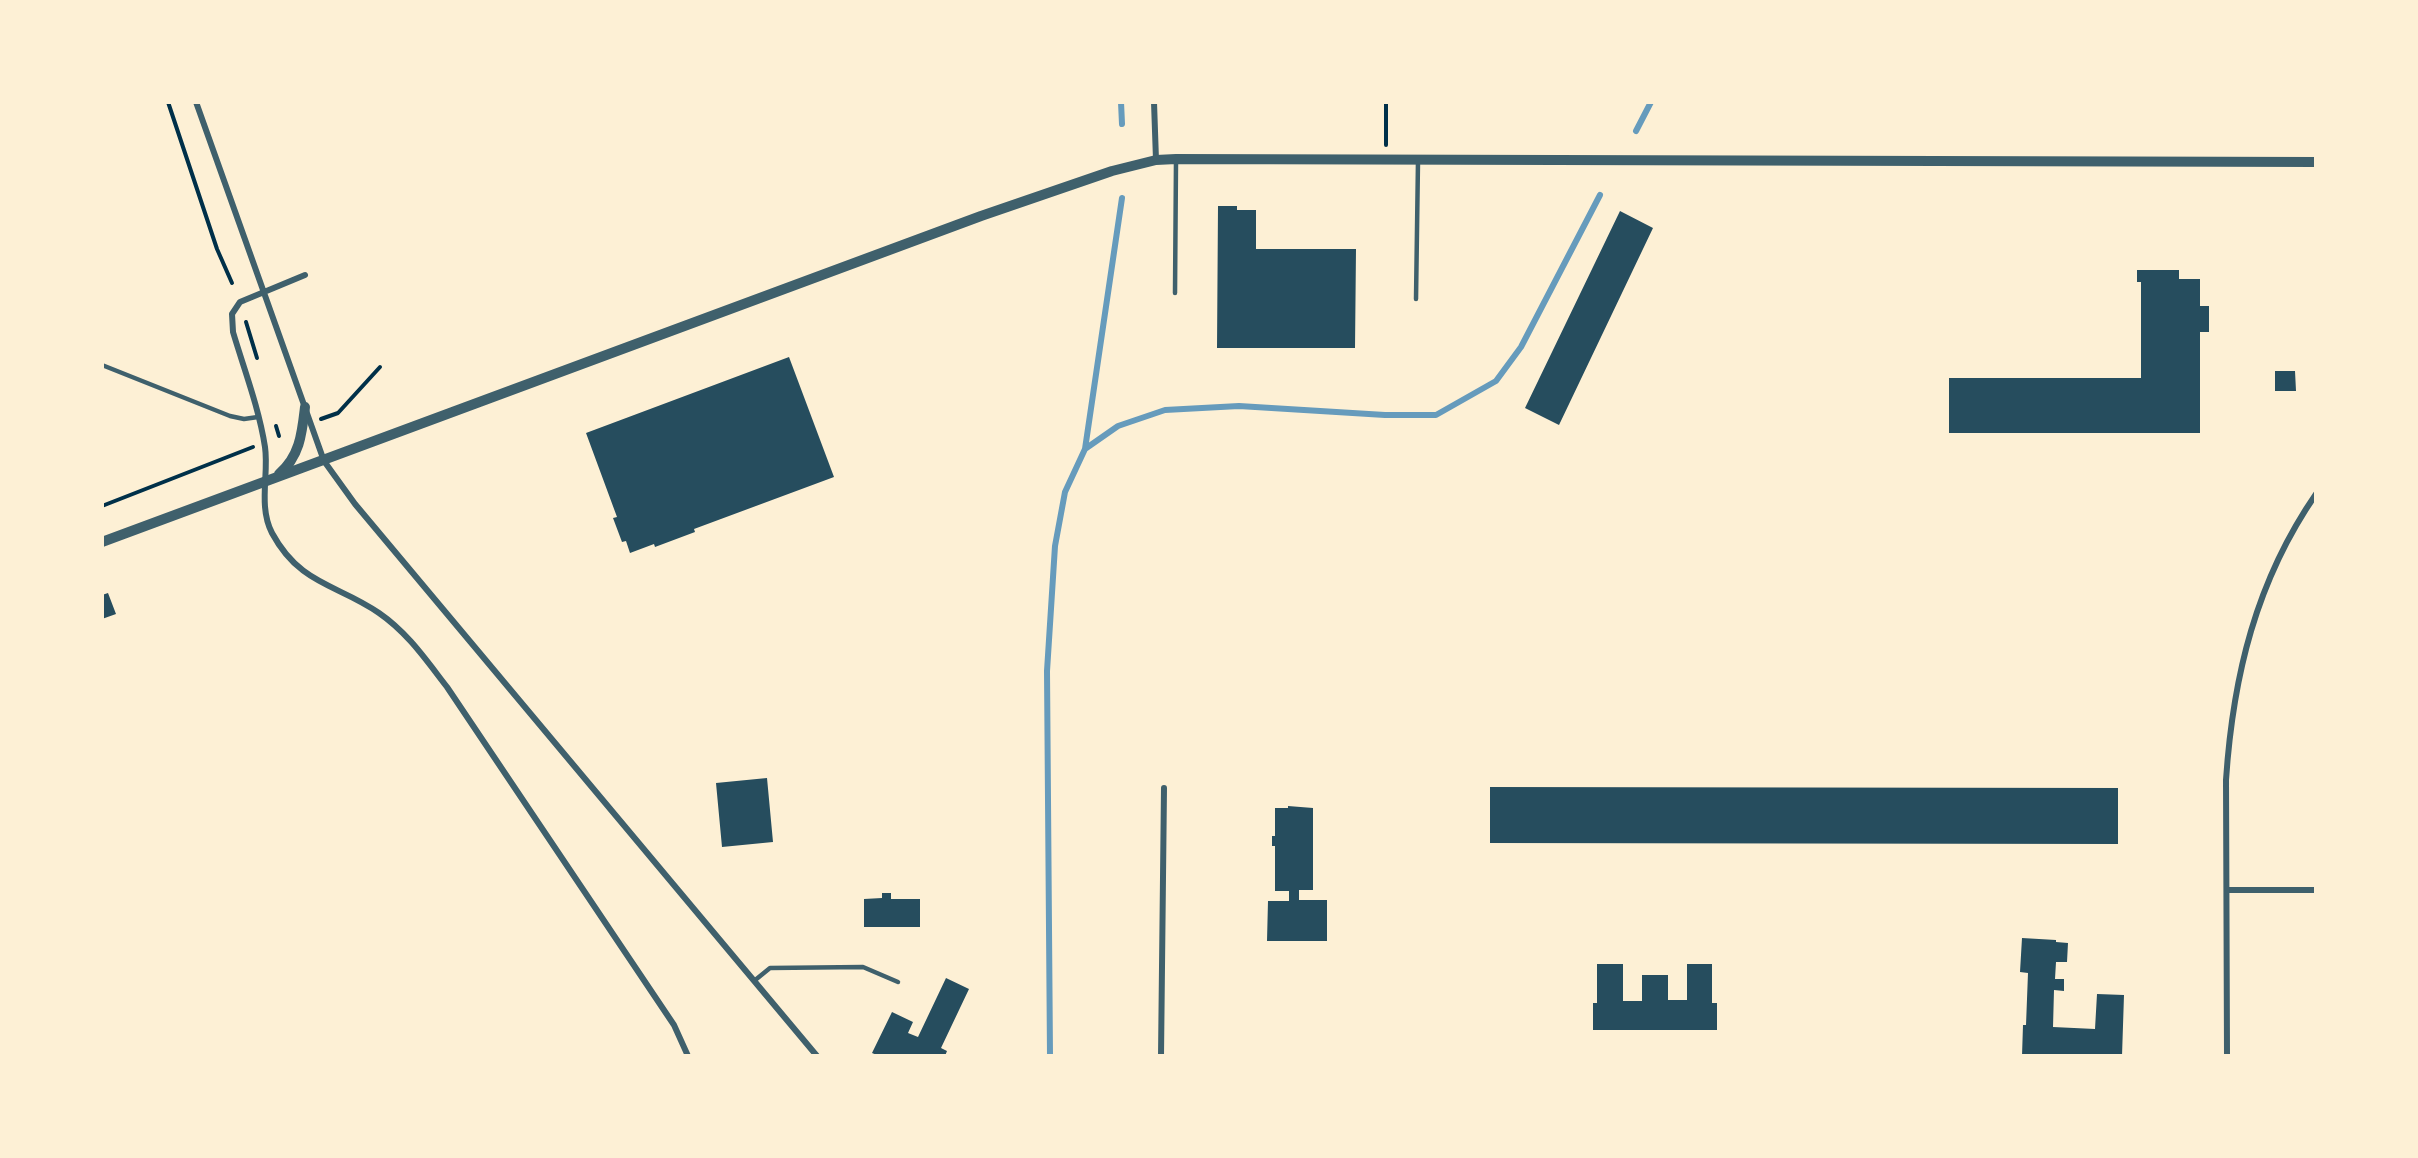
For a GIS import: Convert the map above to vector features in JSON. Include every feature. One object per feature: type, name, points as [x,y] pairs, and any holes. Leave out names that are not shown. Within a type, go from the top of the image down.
[{"type":"street","points":[[195,102],[305,407],[307,424],[324,461],[355,504],[817,1056]]},
{"type":"street","points":[[1154,102],[1156,160]]},
{"type":"street","points":[[102,542],[991,212],[1102,174],[1156,160],[1418,158],[2316,162]]},
{"type":"street","points":[[305,275],[240,302],[232,314],[233,332],[264,442],[269,480],[267,523],[283,550],[309,577],[378,612],[413,642],[447,687],[674,1025],[688,1056]]},
{"type":"street","points":[[269,480],[287,467],[298,450],[307,424]]},
{"type":"street","points":[[2227,1056],[2226,780],[2229,742],[2240,673],[2264,590],[2290,533],[2316,494]]},
{"type":"street","points":[[1161,1056],[1164,788]]},
{"type":"street","points":[[2227,890],[2316,890]]},
{"type":"lane","points":[[1416,299],[1418,158]]},
{"type":"lane","points":[[1175,293],[1176,159]]},
{"type":"lane","points":[[102,365],[230,416],[244,419],[258,417]]},
{"type":"lane","points":[[754,981],[770,968],[863,967],[898,982]]},
{"type":"path","points":[[168,102],[217,249],[232,283]]},
{"type":"path","points":[[1386,102],[1386,158]]},
{"type":"path","points":[[102,506],[338,413],[380,367]]},
{"type":"building","points":[[1218,206],[1237,206],[1237,210],[1256,210],[1256,249],[1356,249],[1355,348],[1217,348]]},
{"type":"building","points":[[1620,211],[1653,228],[1559,425],[1525,408]]},
{"type":"building","points":[[2137,270],[2179,270],[2179,279],[2200,279],[2200,306],[2209,306],[2209,332],[2200,332],[2200,433],[1949,433],[1949,378],[2141,378],[2141,282],[2137,282]]},
{"type":"building","points":[[789,357],[834,477],[694,529],[695,532],[655,547],[654,544],[630,553],[626,541],[622,542],[613,518],[617,517],[586,433]]},
{"type":"building","points":[[2275,371],[2295,371],[2296,391],[2275,391]]},
{"type":"building","points":[[108,593],[116,614],[102,619],[102,595]]},
{"type":"building","points":[[767,778],[773,842],[722,847],[716,783]]},
{"type":"building","points":[[1490,787],[2118,788],[2118,844],[1490,843]]},
{"type":"building","points":[[1288,806],[1313,808],[1313,890],[1299,890],[1299,900],[1327,900],[1327,941],[1267,941],[1268,901],[1289,901],[1289,891],[1275,891],[1275,846],[1272,846],[1272,836],[1275,836],[1275,808],[1288,808]]},
{"type":"building","points":[[882,893],[891,893],[891,899],[920,899],[920,927],[864,927],[864,899],[882,898]]},
{"type":"building","points":[[2022,938],[2068,943],[2067,962],[2056,962],[2055,979],[2064,979],[2064,991],[2054,990],[2053,1027],[2095,1029],[2097,994],[2124,995],[2122,1056],[2022,1056],[2028,973],[2020,972]]},
{"type":"building","points":[[1597,964],[1623,964],[1623,1001],[1642,1001],[1642,975],[1668,975],[1668,1000],[1687,1000],[1687,964],[1712,964],[1712,1003],[1717,1003],[1717,1030],[1593,1030],[1593,1003],[1597,1003]]},
{"type":"building","points":[[946,978],[969,989],[941,1048],[947,1051],[945,1056],[879,1056],[872,1053],[892,1012],[913,1022],[908,1033],[918,1037]]},
{"type":"waterway","points":[[1121,102],[1122,124]]},
{"type":"waterway","points":[[1636,131],[1651,102]]},
{"type":"waterway","points":[[1050,1056],[1047,671],[1055,546],[1065,492],[1085,449],[1118,426],[1165,410],[1239,406],[1385,415],[1436,415],[1496,381],[1521,347],[1600,195]]},
{"type":"waterway","points":[[1085,449],[1122,198]]}]
